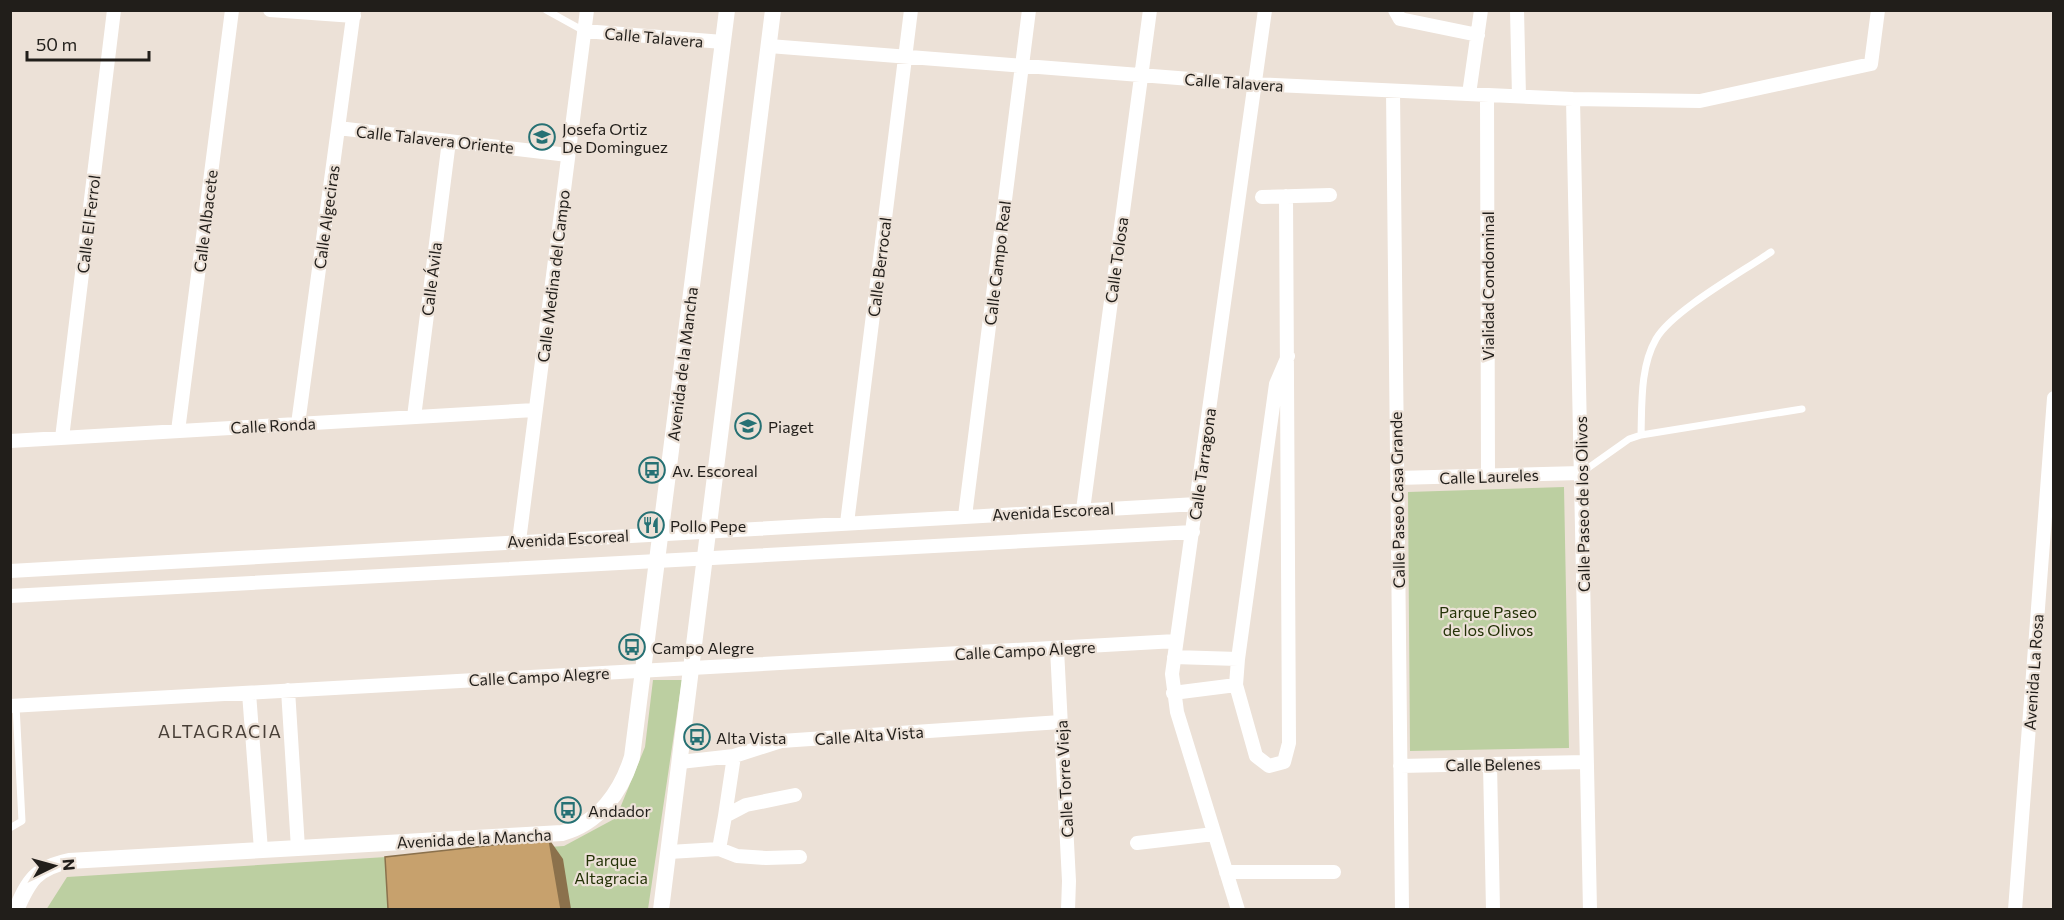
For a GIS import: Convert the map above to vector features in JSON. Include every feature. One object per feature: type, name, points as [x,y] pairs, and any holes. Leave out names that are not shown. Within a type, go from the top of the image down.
[{"type":"street","name":"Calle El Ferrol","points":[[62,438],[114,10]]},
{"type":"street","name":"Calle Albacete","points":[[178,431],[232,10]]},
{"type":"street","points":[[270,10],[354,14]]},
{"type":"street","name":"Calle Medina del Campo","points":[[519,541],[587,10]]},
{"type":"street","name":"Avenida de la Mancha","points":[[16,909],[38,872],[49,866],[69,861],[562,833],[579,829],[608,804],[625,779],[632,757],[727,10]]},
{"type":"street","points":[[661,909],[693,667],[773,10]]},
{"type":"street","name":"Calle Berrocal","points":[[847,523],[911,10]]},
{"type":"street","name":"Calle Campo Real","points":[[965,516],[1029,10]]},
{"type":"street","name":"Calle Tolosa","points":[[1083,510],[1150,10]]},
{"type":"street","name":"Calle Tarragona","points":[[1238,909],[1173,693],[1174,657],[1265,10]]},
{"type":"street","points":[[1395,10],[1400,19],[1478,35]]},
{"type":"street","points":[[1469,94],[1481,10]]},
{"type":"street","points":[[1517,10],[1519,96]]},
{"type":"street","name":"Calle Talavera","points":[[769,46],[1254,84],[1573,99],[1700,101],[1871,64],[1878,10]]},
{"type":"street","name":"Calle Algeciras","points":[[298,424],[354,14]]},
{"type":"street","name":"Calle Talavera","points":[[584,31],[723,42]]},
{"type":"street","name":"Calle Paseo Casa Grande","points":[[1393,91],[1402,909]]},
{"type":"street","name":"Vialidad Condominal","points":[[1487,95],[1488,476]]},
{"type":"street","name":"Calle Paseo de los Olivos","points":[[1573,99],[1590,909]]},
{"type":"street","name":"Calle Talavera Oriente","points":[[338,129],[568,155]]},
{"type":"street","name":"Calle Ávila","points":[[414,417],[449,141]]},
{"type":"street","points":[[1262,197],[1330,195]]},
{"type":"street","points":[[1286,196],[1288,356],[1289,464],[1289,742],[1287,758],[1280,765],[1269,766],[1256,756],[1236,685],[1276,384],[1288,356]]},
{"type":"street","name":"Avenida La Rosa","points":[[2015,909],[2054,398]]},
{"type":"street","name":"Calle Ronda","points":[[10,441],[536,410]]},
{"type":"street","points":[[1265,462],[1277,460],[1289,464]]},
{"type":"street","name":"Calle Laureles","points":[[1397,478],[1581,473]]},
{"type":"street","name":"Avenida Escoreal","points":[[10,571],[1197,504]]},
{"type":"street","name":"Avenida Escoreal","points":[[10,596],[1193,532]]},
{"type":"street","name":"Calle Campo Alegre","points":[[13,706],[1176,641]]},
{"type":"street","name":"Calle Torre Vieja","points":[[1057,649],[1069,881],[1068,909]]},
{"type":"street","points":[[1174,657],[1238,659]]},
{"type":"street","points":[[1173,693],[1236,685]]},
{"type":"street","points":[[288,690],[298,848]]},
{"type":"street","points":[[249,693],[261,850]]},
{"type":"street","name":"Calle Alta Vista","points":[[680,762],[734,756],[781,741],[1060,722]]},
{"type":"street","points":[[719,849],[734,756]]},
{"type":"street","name":"Calle Belenes","points":[[1400,766],[1586,762]]},
{"type":"street","points":[[1490,764],[1494,909]]},
{"type":"street","points":[[725,816],[746,805],[795,795]]},
{"type":"street","points":[[1137,843],[1214,834]]},
{"type":"street","points":[[669,852],[719,849],[737,856],[756,858],[800,857]]},
{"type":"street","points":[[1226,872],[1334,872]]},
{"type":"lane","points":[[546,10],[584,31]]},
{"type":"lane","points":[[1641,435],[1643,386],[1656,338],[1677,317],[1771,252]]},
{"type":"lane","points":[[1581,473],[1629,439],[1641,435],[1802,409]]},
{"type":"lane","points":[[10,828],[22,821],[13,706]]},
{"type":"green space","name":"Parque Paseo de los Olivos","points":[[1564,487],[1569,748],[1410,751],[1408,492]]},
{"type":"green space","name":"Parque Altagracia","points":[[653,680],[682,680],[648,909],[46,910],[67,877],[564,846],[616,818],[645,747]]},
{"type":"building","points":[[549,839],[561,909],[388,909],[385,857]]},
{"type":"place","name":"Josefa Ortiz De Dominguez","points":[[542,137]]},
{"type":"place","name":"Piaget","points":[[748,426]]},
{"type":"place","name":"Av. Escoreal","points":[[652,470]]},
{"type":"place","name":"Pollo Pepe","points":[[651,525]]},
{"type":"place","name":"Campo Alegre","points":[[632,647]]},
{"type":"place","name":"Alta Vista","points":[[697,737]]},
{"type":"place","name":"Andador","points":[[568,810]]},
{"type":"district","name":"ALTAGRACIA","points":[[220,731]]}]
